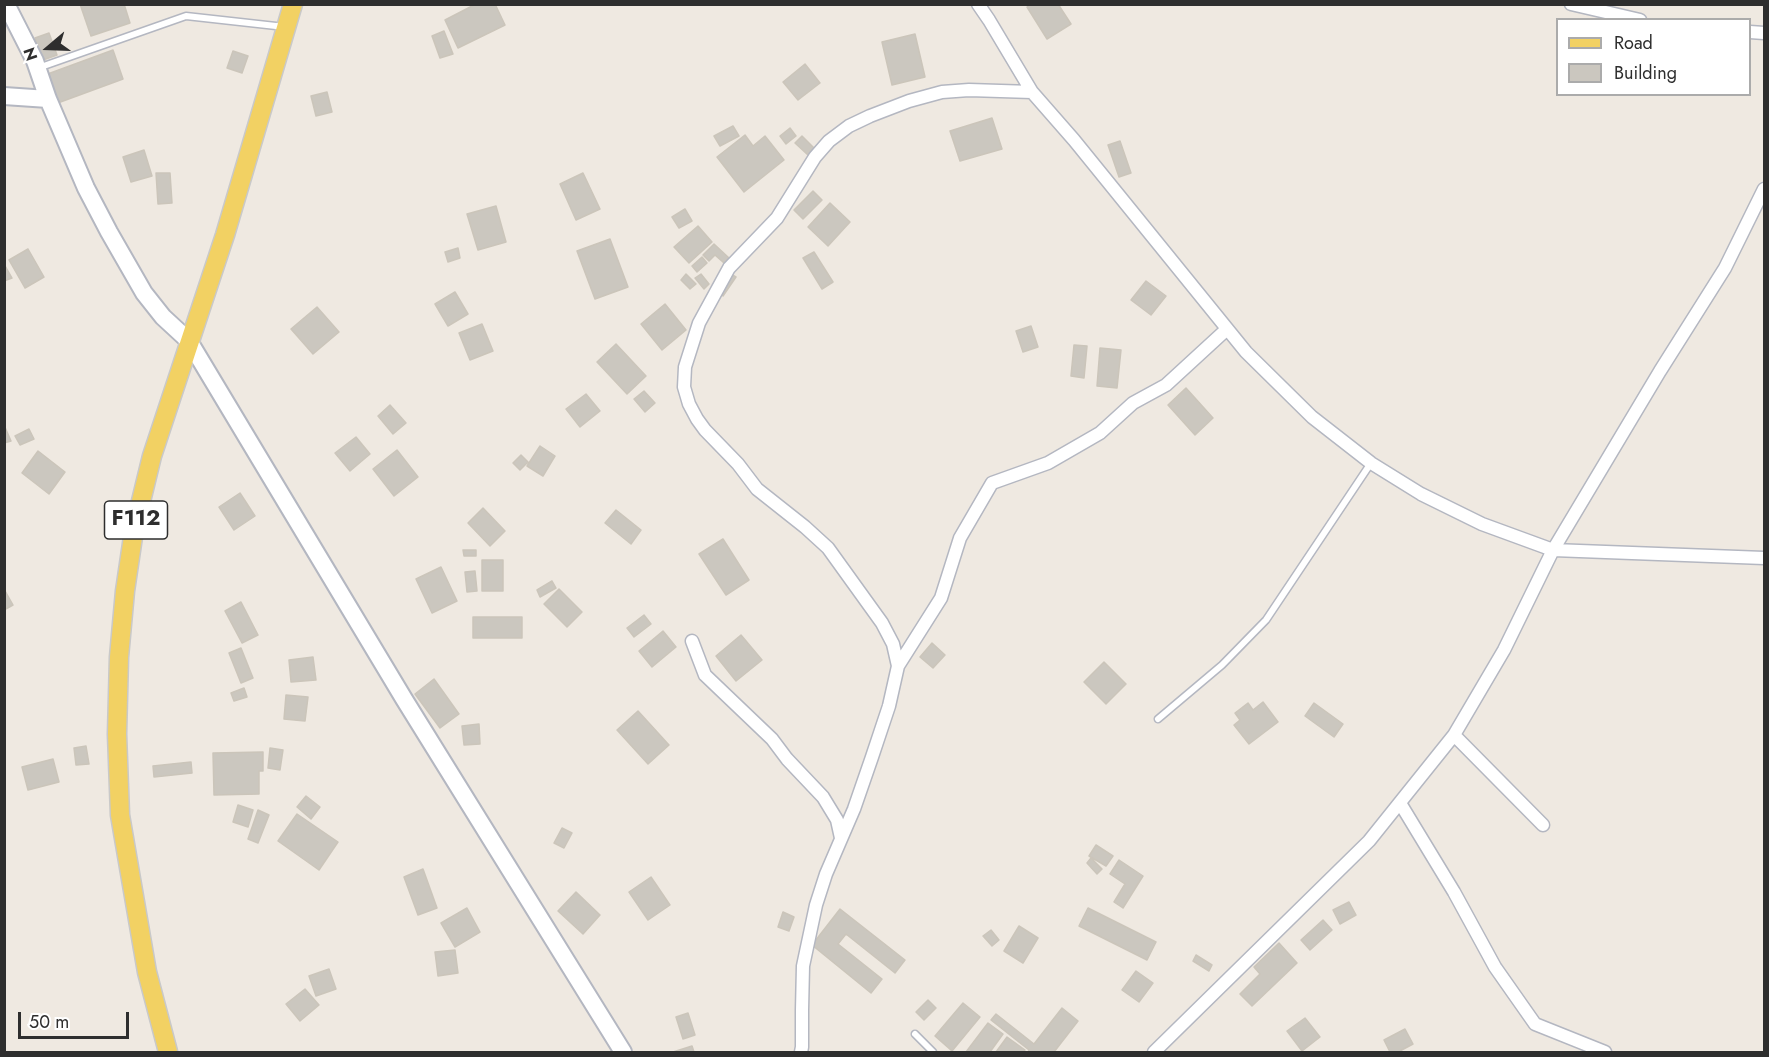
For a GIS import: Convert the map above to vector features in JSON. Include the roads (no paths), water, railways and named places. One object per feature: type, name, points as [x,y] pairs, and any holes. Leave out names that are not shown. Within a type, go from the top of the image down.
[{"type":"main road","name":"F112","points":[[168,1053],[147,972],[120,815],[117,734],[119,657],[125,591],[134,530],[152,456],[225,235],[293,4]]},
{"type":"street","points":[[6,4],[37,68],[86,188],[128,266],[150,301],[189,341],[404,699],[623,1053]]},
{"type":"street","points":[[978,4],[1032,92],[1164,249],[1246,352],[1312,417],[1371,463],[1421,494],[1472,519],[1553,550],[1764,558]]},
{"type":"street","points":[[1571,4],[1631,18]]},
{"type":"street","points":[[898,666],[893,644],[882,623],[828,548],[757,489],[738,464],[697,419],[684,387],[686,367],[699,323],[729,268],[777,218],[815,157],[829,141],[849,126],[870,116],[909,101],[942,92],[969,90],[1032,92]]},
{"type":"street","points":[[4,96],[48,99]]},
{"type":"street","points":[[1154,1053],[1369,841],[1454,735],[1504,650],[1553,550],[1660,371],[1725,268],[1764,189]]},
{"type":"street","points":[[801,1053],[804,966],[816,905],[826,874],[872,757],[889,705],[898,666],[941,598],[960,538],[992,483],[1048,463],[1100,433],[1133,403],[1166,385],[1227,329]]},
{"type":"street","points":[[692,641],[705,675],[772,740],[823,797],[837,820],[841,839]]},
{"type":"street","points":[[1454,735],[1543,825]]},
{"type":"street","points":[[1400,802],[1454,892],[1495,968],[1534,1024],[1605,1053]]},
{"type":"lane","points":[[37,68],[186,16],[285,27]]},
{"type":"lane","points":[[1158,719],[1222,665],[1266,620],[1371,463]]},
{"type":"lane","points":[[915,1034],[933,1053]]}]
